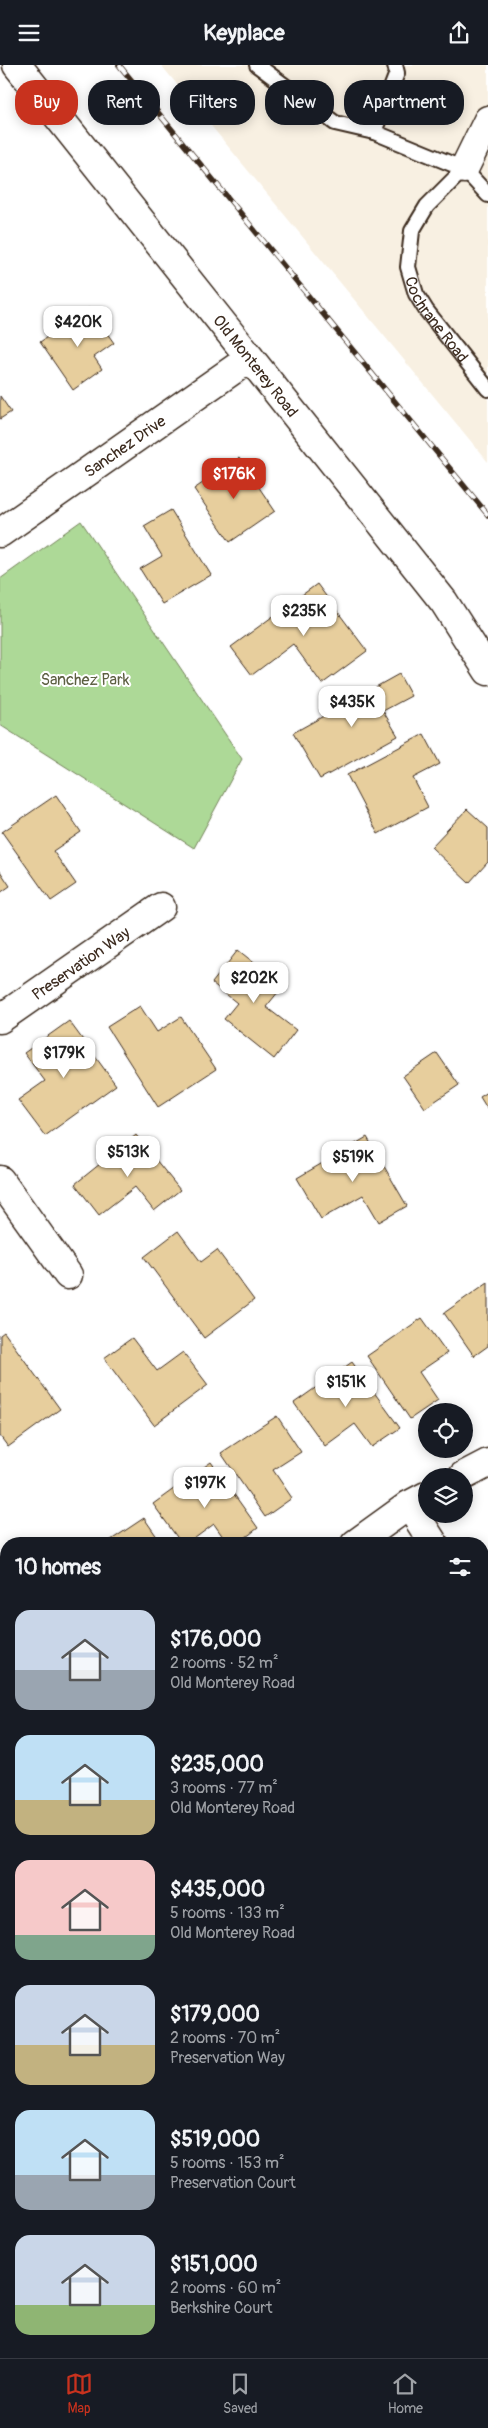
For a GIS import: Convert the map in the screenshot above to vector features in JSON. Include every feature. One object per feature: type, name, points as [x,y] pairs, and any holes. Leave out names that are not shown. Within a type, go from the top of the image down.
[{"type":"street","name":"Old Monterey Road","points":[[17,65],[444,602],[488,671]]},
{"type":"street","name":"Cochrane Road","points":[[476,164],[488,120]]},
{"type":"street","name":"Sanchez Drive","points":[[0,533],[250,358]]},
{"type":"street","name":"Preservation Way","points":[[0,1019],[161,907]]},
{"type":"street","points":[[0,1180],[68,1275]]},
{"type":"street","points":[[473,1471],[488,1463]]},
{"type":"street","points":[[364,1537],[418,1500]]},
{"type":"street","points":[[426,1523],[431,1537]]},
{"type":"lane","points":[[257,65],[335,123],[374,132],[476,164],[488,195]]},
{"type":"lane","points":[[374,132],[396,73],[395,65]]},
{"type":"lane","name":"Cochrane Road","points":[[476,164],[427,206],[412,231],[408,267],[416,293],[426,310],[488,389]]},
{"type":"shaded area","points":[[161,65],[488,65],[488,462],[210,125],[255,125],[255,80],[173,80]]},
{"type":"green space","name":"Sanchez Park","points":[[81,521],[242,759],[194,848],[0,725],[0,579]]},
{"type":"building","points":[[89,308],[114,343],[94,357],[102,369],[73,390],[40,342]]},
{"type":"building","points":[[0,396],[11,412],[0,419]]},
{"type":"building","points":[[239,458],[275,511],[230,542],[194,489]]},
{"type":"building","points":[[171,510],[211,575],[162,604],[140,569],[162,556],[144,526]]},
{"type":"building","points":[[317,584],[367,651],[322,684],[293,644],[252,675],[231,647]]},
{"type":"building","points":[[399,674],[411,696],[383,711],[398,736],[320,779],[293,733]]},
{"type":"building","points":[[424,734],[440,764],[413,778],[428,807],[378,834],[347,775]]},
{"type":"building","points":[[56,795],[81,832],[53,851],[76,884],[51,901],[2,832]]},
{"type":"building","points":[[467,809],[488,828],[488,862],[469,883],[431,847]]},
{"type":"building","points":[[0,871],[10,886],[0,893]]},
{"type":"building","points":[[238,950],[283,986],[266,1007],[296,1030],[274,1059],[224,1019],[237,1003],[212,983]]},
{"type":"building","points":[[140,1006],[157,1032],[181,1017],[216,1069],[158,1107],[107,1027]]},
{"type":"building","points":[[69,1021],[116,1085],[45,1136],[18,1100],[45,1081],[24,1053]]},
{"type":"building","points":[[437,1053],[459,1085],[425,1108],[403,1076]]},
{"type":"building","points":[[488,1092],[488,1110],[480,1097]]},
{"type":"building","points":[[136,1135],[180,1190],[154,1211],[135,1187],[99,1215],[75,1184]]},
{"type":"building","points":[[367,1137],[407,1206],[379,1222],[363,1195],[321,1219],[297,1178]]},
{"type":"building","points":[[178,1231],[201,1262],[217,1250],[254,1300],[204,1338],[144,1257]]},
{"type":"building","points":[[488,1282],[488,1346],[474,1356],[444,1313]]},
{"type":"building","points":[[422,1318],[447,1353],[419,1372],[438,1400],[434,1403],[418,1403],[418,1414],[410,1419],[367,1356]]},
{"type":"building","points":[[4,1332],[60,1409],[8,1447],[0,1436],[0,1335]]},
{"type":"building","points":[[132,1338],[157,1371],[183,1352],[208,1385],[154,1425],[104,1358]]},
{"type":"building","points":[[352,1362],[400,1428],[372,1447],[355,1424],[325,1446],[294,1403]]},
{"type":"building","points":[[277,1416],[301,1452],[273,1470],[292,1498],[265,1517],[221,1453]]},
{"type":"building","points":[[211,1462],[258,1528],[246,1537],[223,1537],[214,1524],[196,1537],[177,1537],[153,1504]]},
{"type":"building","points":[[144,1518],[157,1537],[116,1537]]},
{"type":"railway","points":[[119,65],[488,515]]}]
